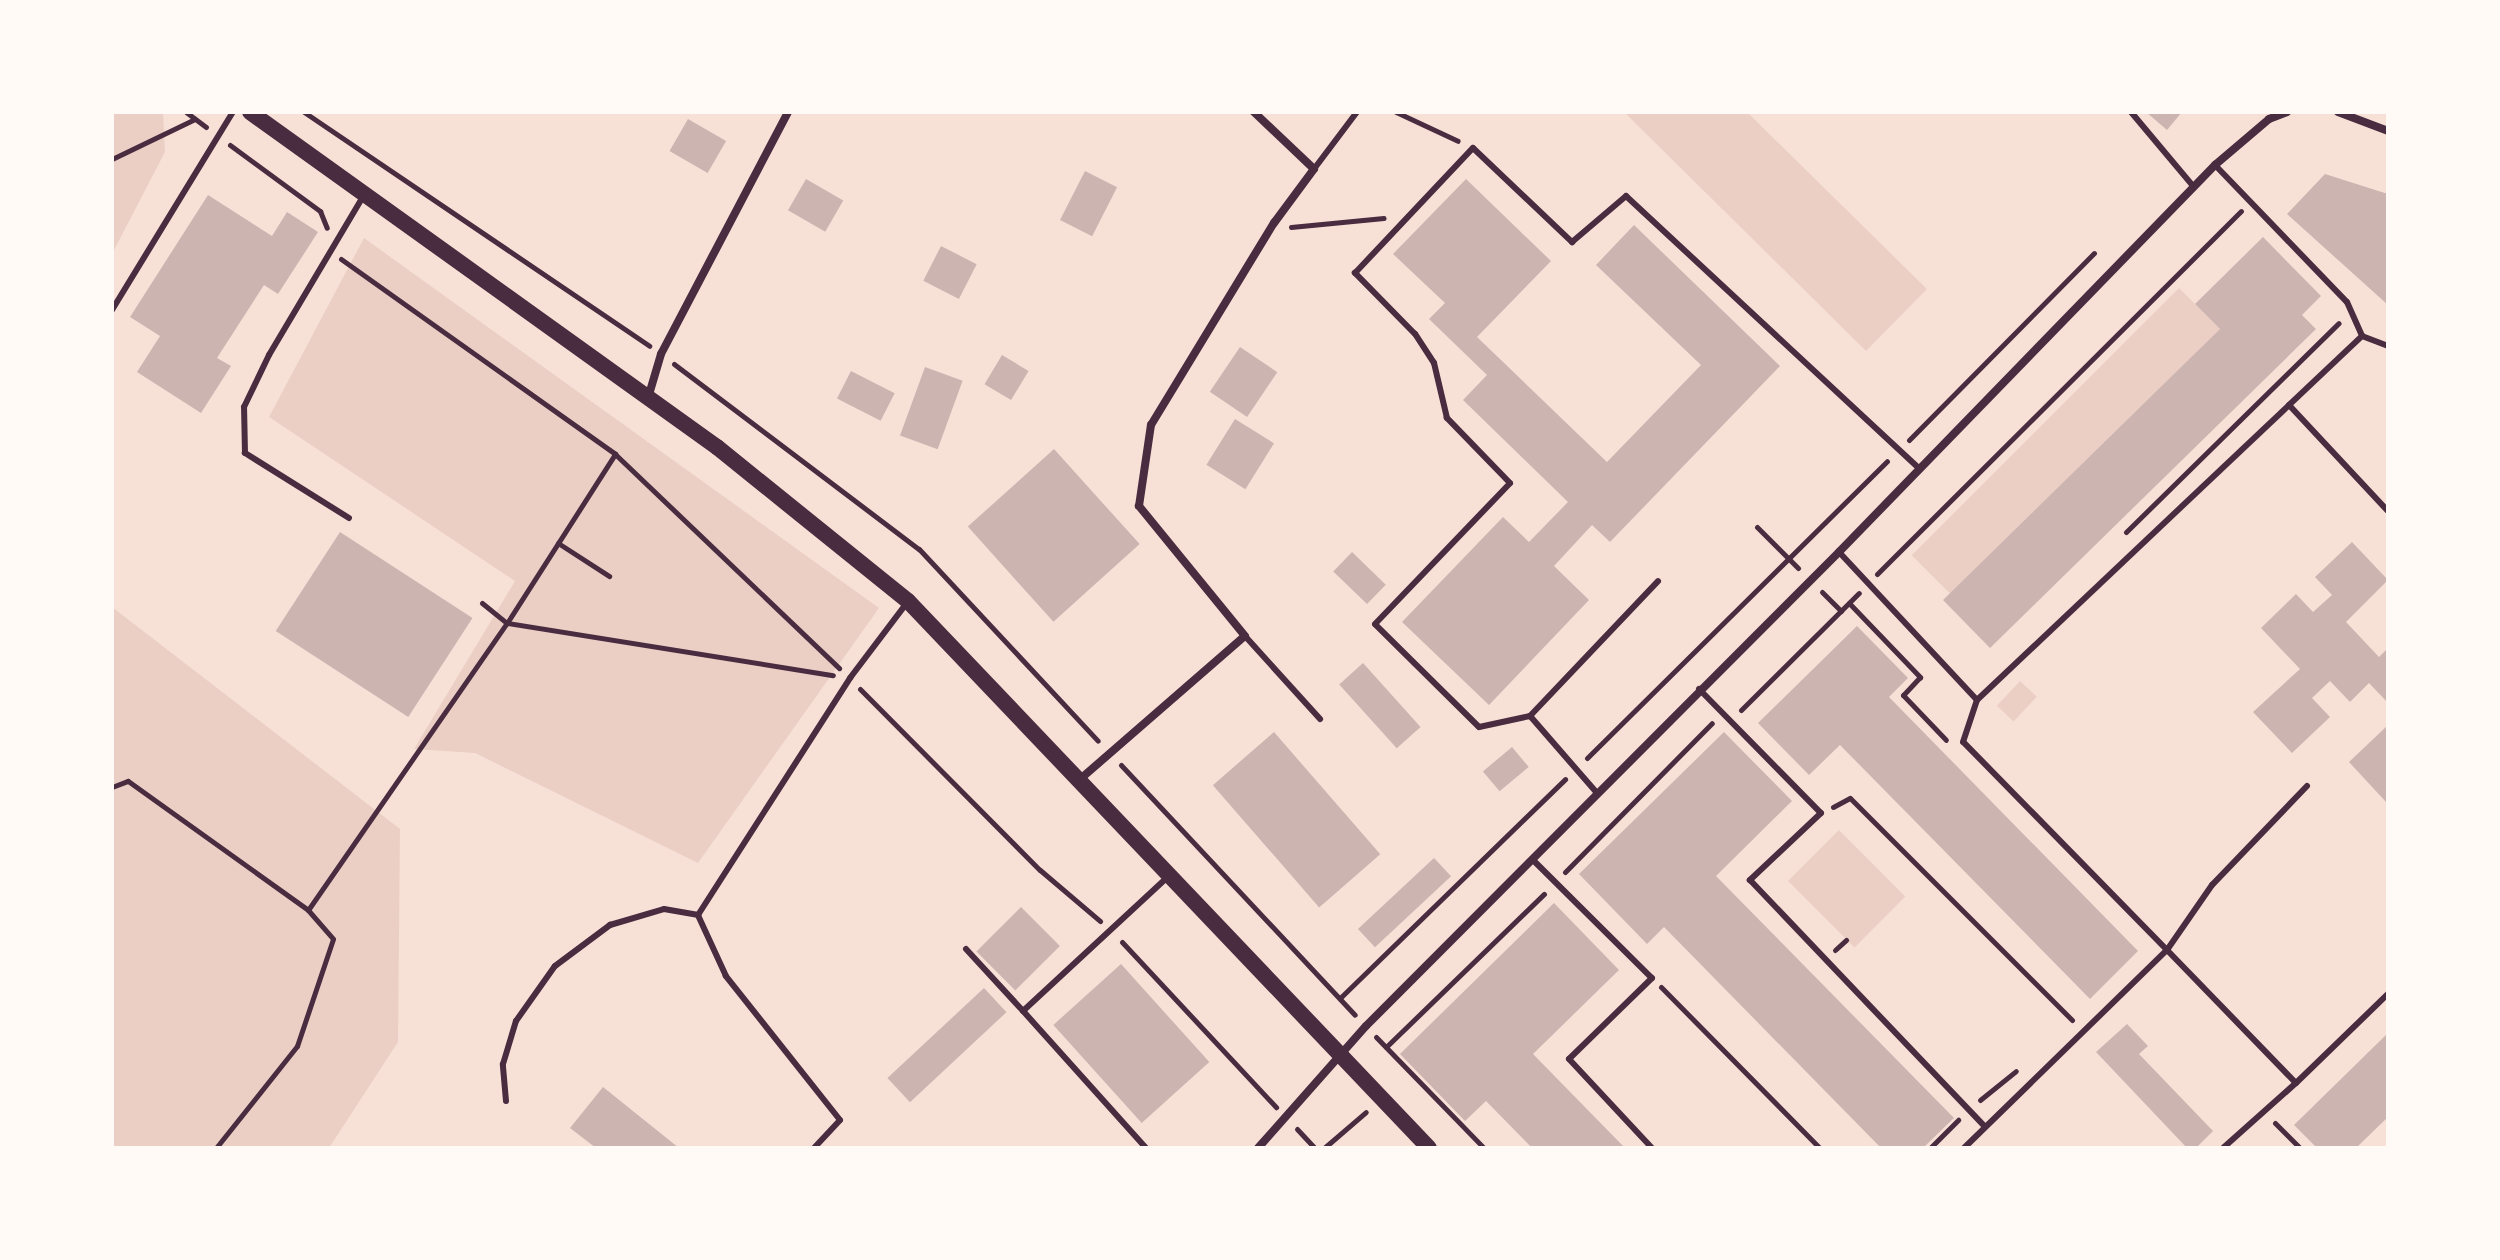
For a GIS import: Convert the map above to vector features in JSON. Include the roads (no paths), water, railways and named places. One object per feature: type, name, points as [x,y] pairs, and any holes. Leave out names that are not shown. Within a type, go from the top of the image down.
[{"type":"main road","points":[[250,112],[366,192],[648,398],[908,601],[1344,1055],[1429,1148]]},
{"type":"street","points":[[648,398],[661,354],[788,112]]},
{"type":"street","points":[[1078,781],[1245,636],[1139,506],[1151,425],[1274,223],[1314,169],[1254,112]]},
{"type":"street","points":[[1258,1148],[1344,1055],[1366,1026],[1839,552],[2215,165],[2267,115],[2287,112]]},
{"type":"street","points":[[2338,112],[2388,131]]},
{"type":"lane","points":[[112,310],[233,112]]},
{"type":"lane","points":[[1314,169],[1357,112]]},
{"type":"lane","points":[[2131,112],[2194,187]]},
{"type":"lane","points":[[1658,581],[1530,716],[1479,727],[1375,624],[1510,483],[1447,418],[1434,363],[1415,334],[1355,273],[1473,148],[1572,242],[1626,196],[1920,469]]},
{"type":"lane","points":[[2215,165],[2351,311],[2362,336],[2388,346]]},
{"type":"lane","points":[[349,518],[245,453],[244,407],[269,355],[366,192]]},
{"type":"lane","points":[[2296,1083],[1963,742],[1977,700],[2362,336]]},
{"type":"lane","points":[[2289,405],[2388,511]]},
{"type":"lane","points":[[1839,552],[1977,700]]},
{"type":"lane","points":[[698,915],[850,678],[908,601]]},
{"type":"lane","points":[[1245,636],[1320,719]]},
{"type":"lane","points":[[1699,689],[1821,813],[1750,880],[1985,1127]]},
{"type":"lane","points":[[1530,716],[1597,793]]},
{"type":"lane","points":[[1964,1148],[2167,950],[2212,885],[2307,786]]},
{"type":"lane","points":[[1532,859],[1652,978],[1569,1059],[1652,1148]]},
{"type":"lane","points":[[1023,1011],[1109,928],[1169,876]]},
{"type":"lane","points":[[506,1101],[503,1064],[516,1021],[555,966],[610,925],[664,909],[698,915]]},
{"type":"lane","points":[[698,915],[726,976],[840,1120],[814,1148]]},
{"type":"lane","points":[[966,949],[1146,1148]]},
{"type":"lane","points":[[2223,1148],[2388,994]]}]
